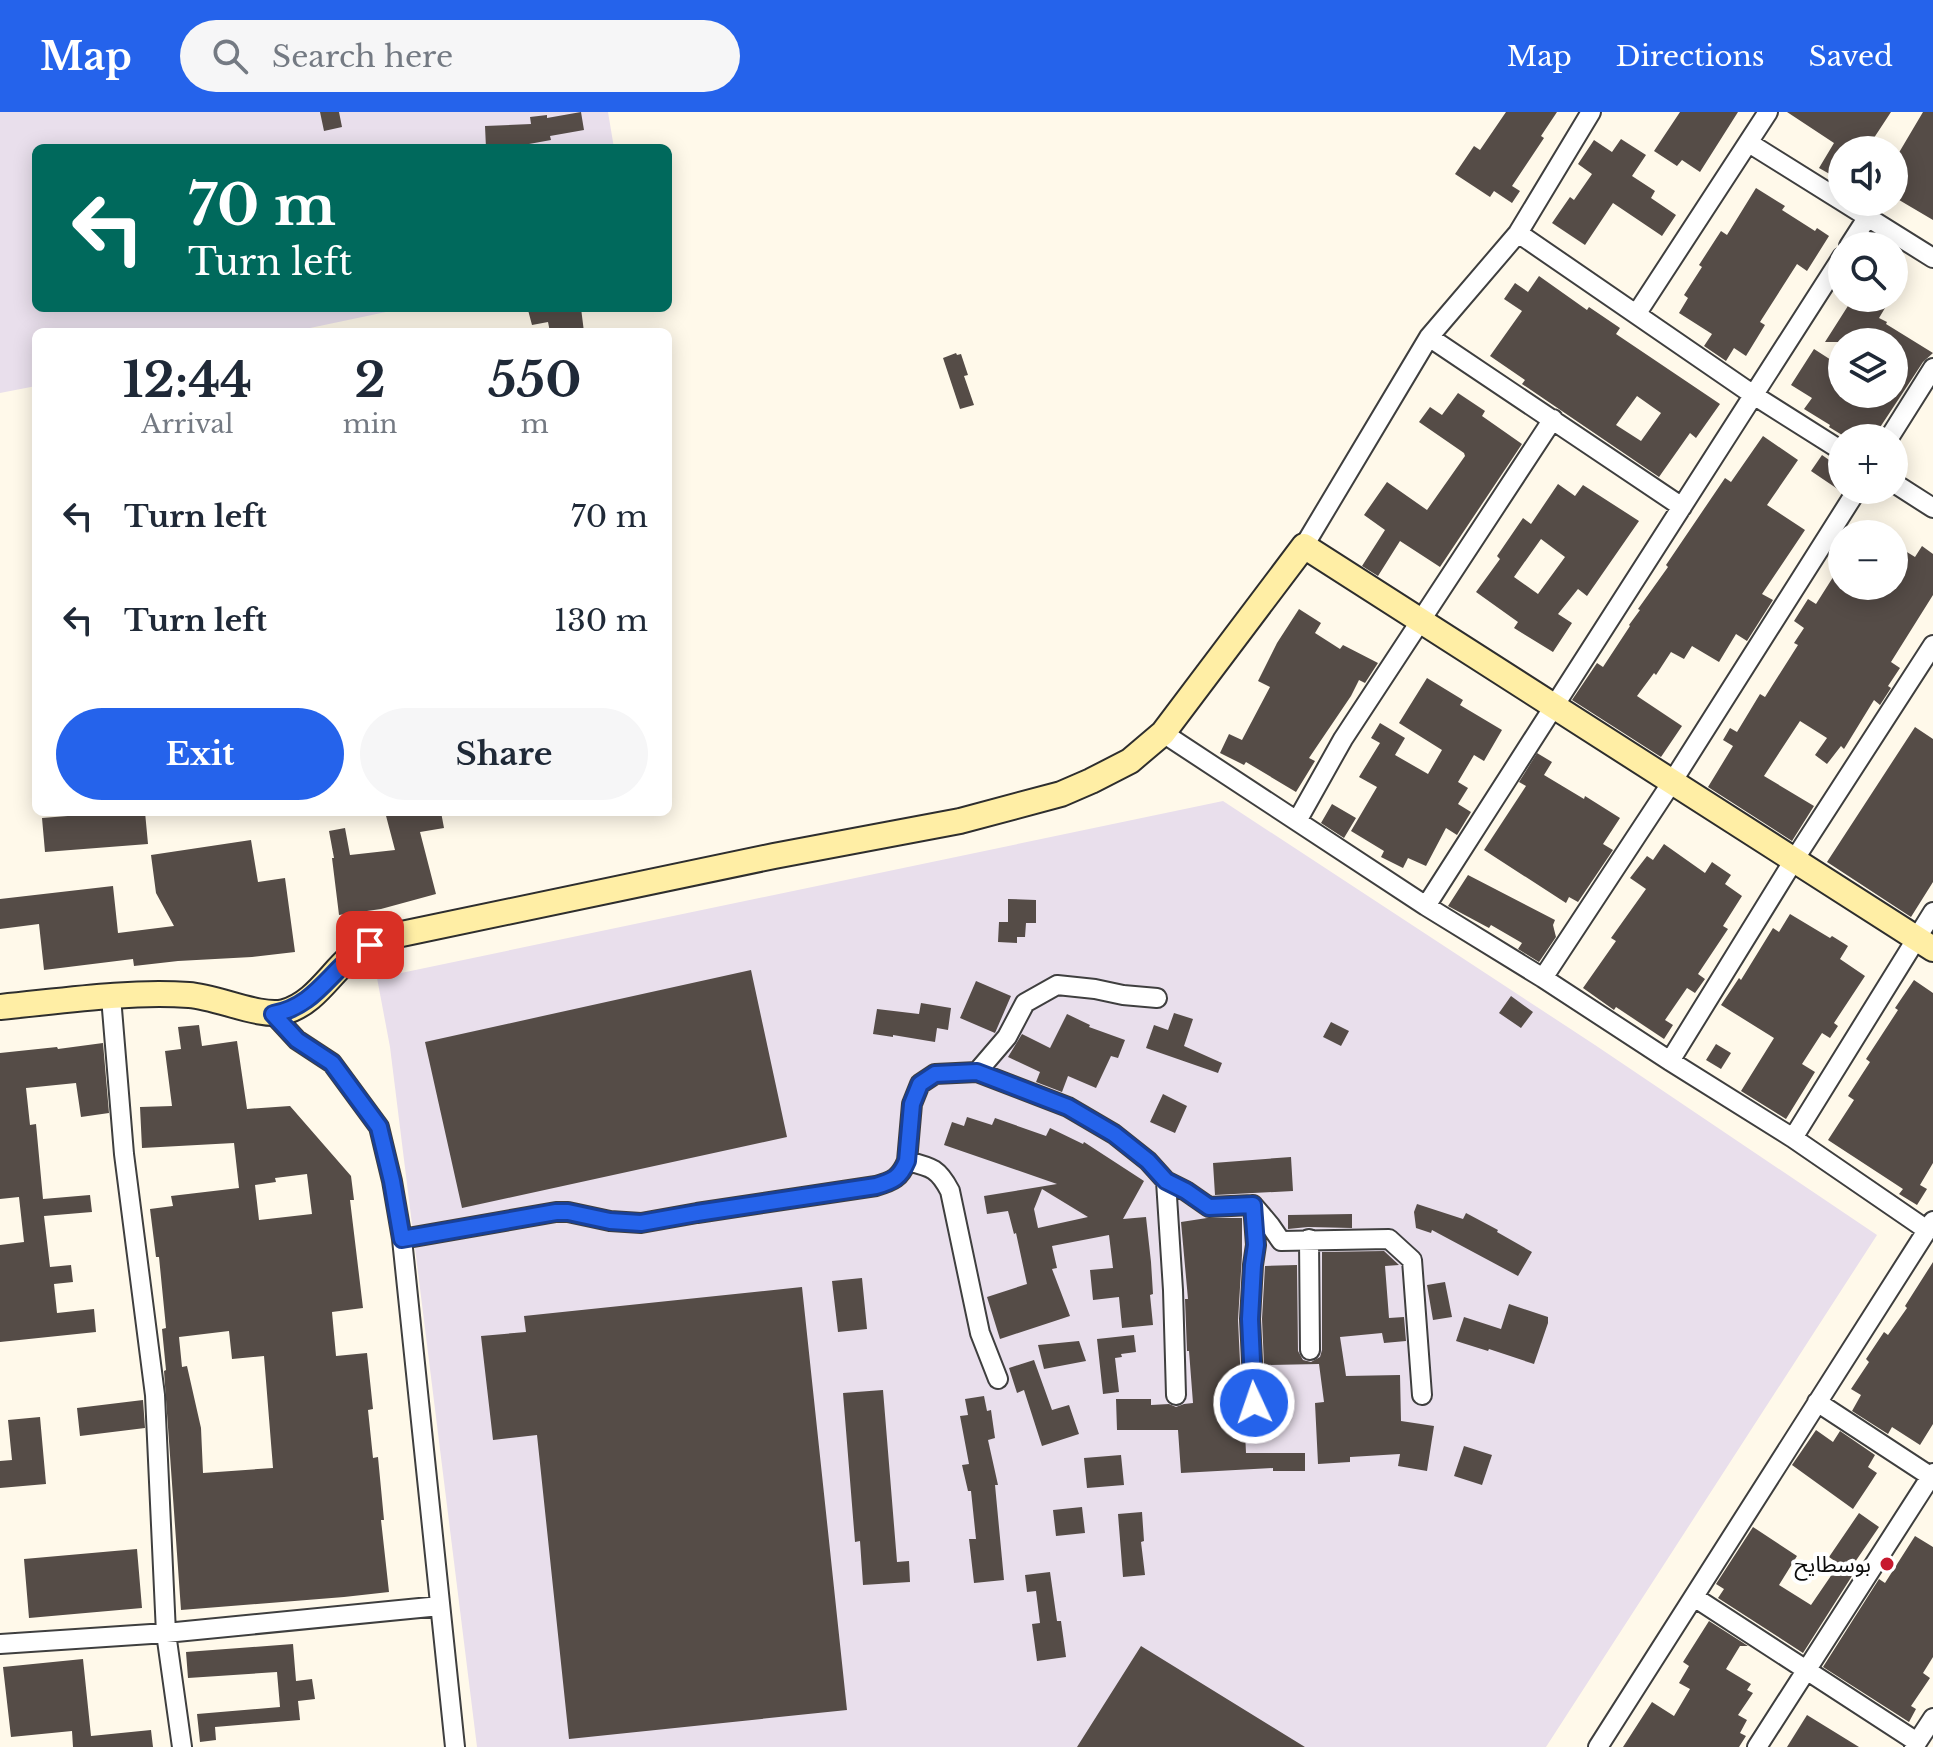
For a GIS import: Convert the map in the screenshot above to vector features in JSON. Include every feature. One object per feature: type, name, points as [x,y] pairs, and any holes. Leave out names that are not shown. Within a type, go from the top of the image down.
[{"type":"street","points":[[0,1007],[111,997],[193,995],[273,1014],[292,1009],[305,1001],[357,951],[392,936],[1003,810],[1061,794],[1130,761],[1163,733],[1304,546],[1429,337],[1518,233],[1591,112]]},
{"type":"street","points":[[1637,313],[1768,112]]},
{"type":"street","points":[[1749,143],[1933,258]]},
{"type":"street","points":[[1858,232],[1867,218]]},
{"type":"street","points":[[1518,233],[1755,396],[1828,442]]},
{"type":"street","points":[[1426,906],[1828,279]]},
{"type":"street","points":[[1429,337],[1682,507]]},
{"type":"street","points":[[1898,424],[1933,368]]},
{"type":"street","points":[[1297,821],[1343,739],[1553,419]]},
{"type":"street","points":[[1908,492],[1933,508]]},
{"type":"street","points":[[1543,978],[1848,504]]},
{"type":"street","points":[[1304,546],[1925,943]]},
{"type":"street","points":[[1670,1061],[1794,860],[1933,645]]},
{"type":"street","points":[[1163,733],[1426,906],[1930,1225],[1598,1747]]},
{"type":"street","points":[[1793,1138],[1925,943],[1933,912]]},
{"type":"street","points":[[977,1072],[1007,1037],[1025,1003],[1057,985],[1157,998]]},
{"type":"street","points":[[111,997],[124,1154],[155,1395],[166,1633],[182,1747]]},
{"type":"street","points":[[273,1014],[297,1040],[332,1063],[379,1127],[402,1239],[455,1747]]},
{"type":"street","points":[[402,1239],[556,1212],[641,1223],[876,1186],[893,1181],[907,1161],[912,1104],[920,1084],[935,1074],[977,1072],[1068,1107],[1114,1134],[1148,1161],[1166,1181],[1209,1207],[1253,1205]]},
{"type":"street","points":[[907,1161],[932,1168],[942,1176],[950,1191],[980,1333],[998,1379]]},
{"type":"street","points":[[1166,1181],[1176,1395]]},
{"type":"street","points":[[1253,1205],[1281,1241],[1389,1239],[1412,1260],[1422,1395]]},
{"type":"street","points":[[1253,1205],[1256,1245],[1250,1319],[1254,1403]]},
{"type":"street","points":[[1309,1239],[1310,1350]]},
{"type":"street","points":[[1757,1747],[1932,1476],[1817,1402]]},
{"type":"street","points":[[1694,1597],[1916,1744],[1933,1718]]},
{"type":"street","points":[[0,1644],[166,1633],[440,1606]]},
{"type":"shaded area","points":[[0,112],[608,112],[613,144],[32,144],[32,312],[386,312],[310,328],[32,328],[32,387],[0,393]]},
{"type":"shaded area","points":[[1223,801],[1877,1235],[1546,1747],[477,1747],[390,1047],[377,978]]},
{"type":"building","points":[[320,112],[339,112],[342,127],[324,131]]},
{"type":"building","points":[[581,112],[584,130],[550,136],[551,140],[529,144],[486,144],[485,126],[531,124],[530,117],[547,115],[547,118]]},
{"type":"building","points":[[1506,112],[1557,112],[1541,136],[1544,138],[1512,186],[1520,191],[1512,203],[1494,191],[1490,197],[1455,174],[1474,146],[1480,150]]},
{"type":"building","points":[[1680,112],[1738,112],[1700,172],[1682,160],[1677,166],[1654,151]]},
{"type":"building","points":[[1787,112],[1891,112],[1875,136],[1828,136],[1828,139]]},
{"type":"building","points":[[1923,112],[1933,112],[1933,220],[1908,205],[1908,137]]},
{"type":"building","points":[[1621,139],[1646,155],[1632,176],[1655,191],[1651,198],[1676,215],[1662,236],[1613,203],[1585,245],[1552,223],[1570,197],[1574,200],[1592,174],[1578,164],[1594,140],[1612,152]]},
{"type":"building","points":[[1828,153],[1828,173],[1819,168]]},
{"type":"building","points":[[1756,188],[1785,206],[1782,210],[1815,231],[1817,228],[1828,238],[1807,271],[1797,264],[1760,322],[1765,325],[1746,356],[1734,348],[1726,361],[1704,346],[1712,334],[1679,313],[1688,298],[1684,295],[1702,267],[1699,265],[1721,231],[1727,235]]},
{"type":"building","points":[[1539,276],[1587,310],[1589,307],[1620,328],[1616,334],[1720,404],[1696,438],[1690,433],[1659,477],[1522,384],[1525,380],[1490,356],[1522,311],[1504,299],[1515,283],[1528,292]],"holes":[[[1637,396],[1661,413],[1641,441],[1616,425]]]},
{"type":"building","points":[[529,312],[582,312],[584,328],[549,328],[548,322],[532,325]]},
{"type":"building","points":[[1844,312],[1883,312],[1879,318],[1892,328],[1834,328]]},
{"type":"building","points":[[1908,338],[1933,353],[1908,385]]},
{"type":"building","points":[[1814,349],[1828,358],[1828,408],[1893,408],[1882,424],[1828,424],[1804,409],[1812,398],[1791,385]]},
{"type":"building","points":[[961,354],[968,375],[964,376],[974,405],[960,409],[943,358]]},
{"type":"building","points":[[1458,393],[1485,411],[1482,416],[1522,444],[1440,567],[1400,541],[1378,576],[1362,566],[1385,530],[1364,515],[1387,482],[1427,510],[1465,456],[1419,422],[1430,407],[1442,415]]},
{"type":"building","points":[[1763,436],[1798,460],[1767,505],[1805,530],[1762,594],[1773,600],[1747,641],[1736,634],[1719,662],[1692,646],[1684,659],[1671,652],[1637,696],[1682,726],[1661,757],[1572,700],[1597,663],[1603,667],[1725,478],[1731,482]]},
{"type":"building","points":[[1822,455],[1828,459],[1828,483],[1811,471]]},
{"type":"building","points":[[1558,484],[1575,496],[1583,485],[1639,521],[1587,596],[1578,589],[1558,614],[1572,623],[1553,652],[1514,628],[1518,622],[1476,592],[1500,559],[1497,556],[1523,518],[1531,524]],"holes":[[[1541,539],[1565,557],[1538,594],[1514,577]]]},
{"type":"building","points":[[1922,546],[1933,554],[1933,595],[1891,662],[1900,668],[1880,705],[1874,700],[1844,749],[1841,746],[1827,764],[1815,755],[1827,738],[1800,721],[1764,776],[1814,806],[1792,841],[1708,787],[1733,746],[1723,740],[1730,728],[1737,732],[1760,694],[1765,697],[1798,645],[1794,643],[1804,628],[1794,621],[1808,599],[1816,604],[1828,585],[1828,600],[1908,600],[1908,553],[1915,557]]},
{"type":"building","points":[[1299,609],[1321,623],[1315,633],[1340,649],[1343,645],[1378,663],[1365,683],[1359,680],[1309,758],[1315,761],[1296,792],[1246,762],[1244,765],[1220,753],[1229,734],[1242,740],[1270,687],[1258,681]]},
{"type":"building","points":[[1427,678],[1463,700],[1460,705],[1502,730],[1484,761],[1474,755],[1458,782],[1468,788],[1458,804],[1471,812],[1457,835],[1446,828],[1426,866],[1408,858],[1403,868],[1381,857],[1384,851],[1351,831],[1377,787],[1359,777],[1380,743],[1371,738],[1380,723],[1405,738],[1395,755],[1428,774],[1442,750],[1399,723]]},
{"type":"building","points":[[1915,727],[1933,739],[1933,882],[1911,917],[1827,862]]},
{"type":"building","points":[[1537,753],[1552,762],[1544,775],[1620,818],[1603,844],[1613,850],[1578,902],[1569,897],[1566,903],[1484,850],[1526,786],[1519,782]]},
{"type":"building","points":[[1332,804],[1356,818],[1344,838],[1321,823]]},
{"type":"building","points":[[145,816],[148,844],[45,852],[42,818]]},
{"type":"building","points":[[386,816],[442,816],[444,828],[420,832],[436,894],[381,909],[339,915],[329,831],[345,828],[350,855],[395,850]]},
{"type":"building","points":[[251,840],[258,882],[285,878],[295,952],[134,966],[133,959],[44,970],[39,924],[0,929],[0,899],[113,886],[118,933],[174,926],[156,893],[151,855]]},
{"type":"building","points":[[1664,844],[1705,873],[1712,862],[1731,875],[1725,884],[1742,896],[1723,926],[1728,929],[1698,974],[1705,979],[1695,993],[1687,988],[1665,1020],[1673,1025],[1664,1039],[1583,988],[1616,941],[1611,938],[1646,889],[1630,878],[1647,856],[1653,860]]},
{"type":"building","points":[[1468,875],[1555,920],[1556,937],[1539,962],[1518,949],[1522,943],[1448,906]]},
{"type":"building","points":[[1008,899],[1036,900],[1036,923],[1026,923],[1025,937],[1017,937],[1017,943],[998,942],[999,922],[1008,922]]},
{"type":"building","points":[[1790,914],[1848,946],[1840,959],[1865,976],[1834,1023],[1838,1026],[1830,1038],[1822,1033],[1802,1064],[1815,1072],[1786,1119],[1741,1091],[1774,1038],[1721,1005],[1739,978],[1741,980],[1773,928],[1779,932]]},
{"type":"building","points":[[751,970],[787,1137],[462,1208],[425,1042]]},
{"type":"building","points":[[1914,980],[1933,993],[1933,1163],[1920,1185],[1927,1189],[1917,1205],[1899,1194],[1903,1189],[1828,1140],[1854,1100],[1848,1096],[1870,1062],[1866,1059]]},
{"type":"building","points":[[976,981],[1011,996],[995,1033],[960,1018]]},
{"type":"building","points":[[1511,996],[1533,1012],[1521,1028],[1499,1013]]},
{"type":"building","points":[[921,1003],[951,1008],[948,1030],[937,1028],[935,1042],[873,1034],[877,1009],[919,1014]]},
{"type":"building","points":[[1174,1013],[1193,1019],[1184,1046],[1222,1063],[1218,1073],[1146,1048],[1154,1025],[1168,1030]]},
{"type":"building","points":[[1067,1014],[1089,1027],[1125,1040],[1118,1058],[1111,1056],[1096,1088],[1068,1076],[1062,1092],[1036,1082],[1040,1072],[1008,1057],[1022,1034],[1050,1048]]},
{"type":"building","points":[[1331,1022],[1349,1031],[1341,1046],[1323,1037]]},
{"type":"building","points":[[199,1025],[202,1046],[237,1041],[247,1109],[290,1106],[351,1176],[354,1200],[350,1200],[363,1308],[332,1312],[336,1356],[367,1353],[373,1409],[368,1410],[373,1458],[378,1457],[389,1592],[181,1610],[164,1371],[162,1329],[166,1328],[159,1257],[156,1257],[150,1209],[173,1206],[171,1196],[239,1188],[234,1143],[142,1148],[140,1107],[172,1106],[165,1051],[181,1049],[178,1027]],"holes":[[[307,1174],[312,1214],[259,1220],[255,1185],[276,1182],[275,1178]],[[229,1331],[232,1359],[264,1356],[273,1468],[203,1473],[201,1428],[187,1366],[182,1367],[179,1337]]]},
{"type":"building","points":[[103,1043],[109,1113],[81,1117],[76,1083],[26,1088],[30,1125],[36,1124],[43,1199],[90,1195],[92,1212],[44,1216],[50,1267],[71,1265],[73,1282],[54,1284],[57,1313],[94,1309],[96,1332],[0,1342],[0,1245],[24,1242],[19,1197],[0,1199],[0,1053]]},
{"type":"building","points":[[1716,1044],[1731,1053],[1721,1069],[1706,1060]]},
{"type":"building","points":[[1163,1094],[1187,1106],[1175,1133],[1150,1122]]},
{"type":"building","points":[[967,1117],[992,1125],[995,1118],[1046,1136],[1050,1128],[1084,1142],[1144,1181],[1123,1219],[1146,1217],[1153,1325],[1122,1328],[1119,1297],[1093,1300],[1090,1270],[1113,1268],[1109,1235],[1052,1246],[1057,1268],[1052,1269],[1070,1316],[1000,1339],[987,1297],[1027,1284],[1008,1211],[987,1214],[984,1196],[1057,1184],[944,1145],[952,1122],[964,1126]],"holes":[[[1042,1189],[1088,1217],[1038,1228],[1034,1209]]]},
{"type":"building","points":[[1291,1157],[1293,1191],[1215,1195],[1213,1163]]},
{"type":"building","points":[[1417,1204],[1463,1219],[1466,1213],[1532,1252],[1518,1276],[1432,1230],[1431,1233],[1416,1228],[1414,1212]]},
{"type":"building","points":[[1352,1214],[1352,1228],[1288,1229],[1288,1215]]},
{"type":"building","points":[[1242,1218],[1238,1320],[1246,1453],[1305,1453],[1305,1471],[1273,1471],[1273,1468],[1181,1473],[1178,1430],[1117,1430],[1116,1399],[1151,1399],[1151,1405],[1169,1404],[1176,1407],[1193,1403],[1187,1351],[1185,1299],[1188,1299],[1181,1222]]},
{"type":"building","points":[[1384,1251],[1399,1265],[1385,1266],[1389,1318],[1404,1317],[1406,1341],[1384,1343],[1382,1333],[1340,1337],[1346,1376],[1400,1375],[1401,1421],[1434,1426],[1427,1471],[1398,1466],[1400,1454],[1350,1457],[1350,1462],[1318,1464],[1315,1403],[1324,1402],[1319,1364],[1264,1365],[1262,1319],[1265,1266],[1297,1265],[1298,1351],[1303,1360],[1311,1362],[1320,1357],[1322,1350],[1322,1252]]},
{"type":"building","points":[[1933,1262],[1933,1424],[1920,1445],[1892,1427],[1888,1434],[1852,1411],[1861,1395],[1851,1389],[1869,1362],[1866,1359],[1884,1332],[1888,1335],[1907,1308],[1905,1306]]},
{"type":"building","points":[[862,1278],[867,1329],[838,1332],[832,1281]]},
{"type":"building","points":[[1445,1282],[1452,1317],[1433,1320],[1427,1285]]},
{"type":"building","points":[[802,1287],[847,1710],[569,1739],[537,1435],[493,1440],[481,1336],[526,1332],[524,1316]]},
{"type":"building","points":[[1509,1304],[1548,1317],[1534,1364],[1456,1341],[1464,1317],[1501,1329]]},
{"type":"building","points":[[1134,1335],[1136,1352],[1115,1358],[1119,1392],[1103,1394],[1097,1339]]},
{"type":"building","points":[[1079,1341],[1086,1361],[1044,1369],[1038,1345]]},
{"type":"building","points":[[1034,1360],[1052,1410],[1069,1405],[1079,1434],[1042,1446],[1024,1390],[1017,1393],[1009,1368]]},
{"type":"building","points":[[883,1390],[897,1562],[909,1561],[910,1582],[863,1585],[860,1541],[855,1542],[843,1393]]},
{"type":"building","points":[[984,1396],[987,1411],[991,1410],[995,1438],[988,1440],[998,1485],[995,1485],[1004,1580],[974,1583],[969,1539],[976,1539],[971,1491],[968,1491],[962,1465],[969,1464],[960,1416],[968,1415],[965,1399]]},
{"type":"building","points":[[143,1400],[145,1428],[80,1436],[77,1408]]},
{"type":"building","points":[[40,1417],[46,1484],[0,1488],[0,1461],[12,1460],[8,1420]]},
{"type":"building","points":[[1816,1430],[1833,1442],[1840,1431],[1875,1455],[1868,1467],[1877,1473],[1853,1509],[1792,1465]]},
{"type":"building","points":[[1464,1446],[1492,1455],[1482,1485],[1454,1476]]},
{"type":"building","points":[[1121,1455],[1124,1485],[1087,1488],[1084,1458]]},
{"type":"building","points":[[1082,1507],[1085,1533],[1056,1536],[1053,1510]]},
{"type":"building","points":[[1142,1512],[1144,1541],[1141,1542],[1145,1575],[1123,1577],[1118,1514]]},
{"type":"building","points":[[1859,1513],[1879,1527],[1855,1562],[1859,1565],[1803,1653],[1718,1598],[1724,1589],[1716,1584],[1753,1527],[1797,1556],[1779,1585],[1811,1605],[1839,1564],[1829,1557]]},
{"type":"building","points":[[1915,1536],[1933,1547],[1933,1657],[1923,1673],[1930,1678],[1911,1706],[1916,1709],[1909,1722],[1823,1667],[1879,1579],[1885,1583]]},
{"type":"building","points":[[137,1549],[142,1608],[29,1618],[24,1559]]},
{"type":"building","points":[[1050,1572],[1066,1657],[1037,1661],[1032,1624],[1040,1623],[1036,1591],[1027,1592],[1025,1575]]},
{"type":"building","points":[[1709,1621],[1748,1646],[1740,1646],[1726,1669],[1751,1684],[1747,1690],[1753,1693],[1738,1715],[1747,1720],[1740,1733],[1746,1736],[1739,1747],[1623,1747],[1652,1702],[1674,1716],[1690,1689],[1679,1683],[1689,1666],[1683,1662]]},
{"type":"building","points":[[293,1644],[296,1681],[312,1679],[315,1699],[298,1701],[300,1720],[215,1727],[216,1740],[200,1742],[197,1714],[280,1707],[277,1672],[188,1678],[186,1652]]},
{"type":"building","points":[[1141,1646],[1305,1747],[1077,1747]]},
{"type":"building","points":[[83,1659],[91,1736],[151,1730],[153,1747],[73,1747],[72,1731],[11,1737],[3,1667]]},
{"type":"building","points":[[1807,1715],[1859,1747],[1787,1747]]},
{"type":"place","name":"بوسطايح","points":[[1887,1564]]},
{"type":"route","points":[[370,945],[348,959],[315,994],[292,1009],[273,1014],[297,1040],[332,1063],[379,1127],[402,1239],[556,1212],[641,1223],[876,1186],[893,1181],[907,1161],[912,1104],[920,1084],[935,1074],[977,1072],[1068,1107],[1114,1134],[1148,1161],[1166,1181],[1209,1207],[1253,1205],[1256,1245],[1250,1319],[1254,1403]]}]
